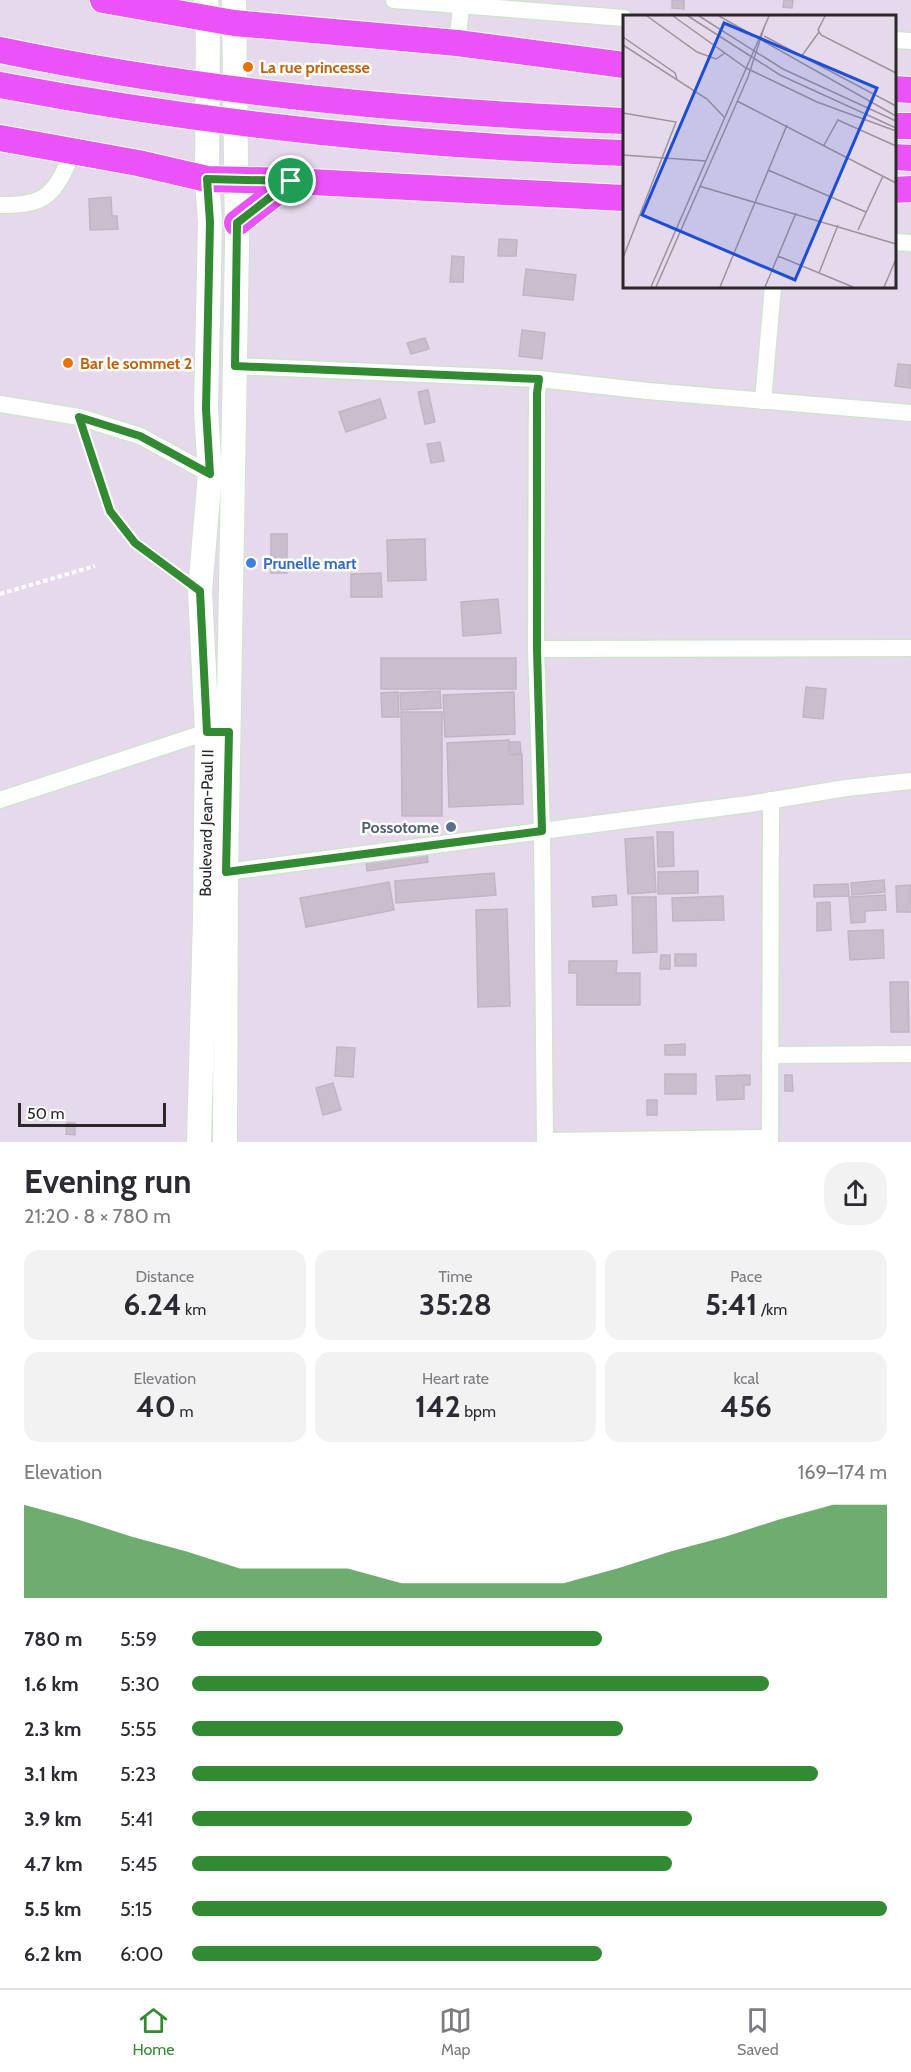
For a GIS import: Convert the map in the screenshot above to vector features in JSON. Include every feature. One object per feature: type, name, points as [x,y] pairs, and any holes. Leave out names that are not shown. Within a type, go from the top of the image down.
[{"type":"main road","points":[[103,0],[234,12],[623,65]]},
{"type":"main road","name":"Boulevard Jean-Paul II","points":[[207,9],[207,179],[210,222],[206,409],[210,474],[200,591],[218,732],[226,872],[225,1142]]},
{"type":"main road","name":"Boulevard Jean-Paul II","points":[[199,1142],[205,918],[218,732],[235,366],[237,223],[234,12]]},
{"type":"main road","points":[[0,51],[189,84],[398,107],[623,121]]},
{"type":"main road","points":[[0,85],[115,106],[394,141],[623,153]]},
{"type":"main road","points":[[896,89],[911,90]]},
{"type":"main road","points":[[0,138],[138,163],[207,179],[291,181],[623,198]]},
{"type":"main road","points":[[896,157],[911,158]]},
{"type":"main road","points":[[237,223],[291,181]]},
{"type":"main road","points":[[896,190],[911,189]]},
{"type":"street","points":[[394,0],[462,2],[623,18]]},
{"type":"street","points":[[457,43],[462,2]]},
{"type":"street","points":[[896,40],[911,41]]},
{"type":"street","points":[[0,206],[39,202],[58,185],[73,152]]},
{"type":"street","points":[[896,242],[911,243]]},
{"type":"street","points":[[763,401],[773,288]]},
{"type":"street","points":[[235,366],[539,379],[911,413]]},
{"type":"street","points":[[539,379],[537,393],[537,649],[542,831],[545,1142],[770,1140],[771,800]]},
{"type":"street","points":[[0,404],[79,417],[140,436],[210,474]]},
{"type":"street","points":[[537,649],[911,648]]},
{"type":"street","points":[[0,800],[218,732]]},
{"type":"street","points":[[226,872],[911,781]]},
{"type":"street","points":[[770,1055],[911,1054]]},
{"type":"lane","points":[[79,417],[110,511],[135,543],[200,591]]},
{"type":"path","points":[[0,594],[95,566]]},
{"type":"building","points":[[672,0],[684,0],[684,9],[672,8]]},
{"type":"building","points":[[784,0],[793,0],[792,8],[783,7]]},
{"type":"building","points":[[111,197],[112,216],[117,216],[118,229],[90,230],[89,199]]},
{"type":"building","points":[[499,239],[517,240],[516,256],[498,256]]},
{"type":"building","points":[[452,256],[464,257],[463,282],[450,282]]},
{"type":"building","points":[[526,269],[576,275],[573,300],[523,295]]},
{"type":"building","points":[[522,330],[545,333],[542,359],[519,356]]},
{"type":"building","points":[[425,338],[429,349],[411,354],[407,343]]},
{"type":"building","points":[[898,364],[911,365],[911,388],[895,386]]},
{"type":"building","points":[[428,390],[435,422],[425,424],[418,392]]},
{"type":"building","points":[[380,399],[386,418],[346,432],[339,412]]},
{"type":"building","points":[[440,442],[444,461],[431,463],[427,444]]},
{"type":"building","points":[[271,534],[287,534],[287,573],[271,573]]},
{"type":"building","points":[[425,539],[426,580],[388,581],[387,540]]},
{"type":"building","points":[[381,573],[382,597],[351,597],[351,574]]},
{"type":"building","points":[[498,599],[501,633],[463,636],[461,602]]},
{"type":"building","points":[[381,658],[516,658],[516,689],[381,689]]},
{"type":"building","points":[[806,687],[826,689],[823,719],[803,717]]},
{"type":"building","points":[[440,691],[441,708],[401,710],[400,693]]},
{"type":"building","points":[[398,692],[399,717],[382,717],[381,693]]},
{"type":"building","points":[[514,692],[515,734],[445,737],[443,695]]},
{"type":"building","points":[[401,712],[442,712],[442,816],[402,816]]},
{"type":"building","points":[[509,740],[509,755],[522,754],[523,804],[449,807],[447,743]]},
{"type":"building","points":[[510,742],[520,742],[521,753],[511,754]]},
{"type":"building","points":[[657,832],[673,832],[674,866],[658,867]]},
{"type":"building","points":[[653,837],[656,892],[628,894],[625,839]]},
{"type":"building","points":[[427,854],[428,862],[367,871],[366,863]]},
{"type":"building","points":[[698,871],[698,893],[658,894],[658,872]]},
{"type":"building","points":[[494,873],[496,895],[396,903],[395,881]]},
{"type":"building","points":[[884,880],[885,892],[852,895],[851,883]]},
{"type":"building","points":[[389,882],[394,910],[306,927],[300,898]]},
{"type":"building","points":[[848,884],[849,896],[814,897],[814,885]]},
{"type":"building","points":[[911,885],[911,912],[897,912],[896,886]]},
{"type":"building","points":[[616,895],[617,905],[593,907],[592,897]]},
{"type":"building","points":[[885,895],[886,910],[865,911],[865,922],[851,923],[849,897]]},
{"type":"building","points":[[723,896],[724,920],[673,921],[672,898]]},
{"type":"building","points":[[632,897],[656,897],[657,952],[633,953]]},
{"type":"building","points":[[830,902],[831,930],[817,931],[817,903]]},
{"type":"building","points":[[507,909],[510,1006],[478,1007],[476,910]]},
{"type":"building","points":[[883,930],[884,958],[850,960],[848,931]]},
{"type":"building","points":[[675,954],[696,954],[696,966],[675,966]]},
{"type":"building","points":[[661,955],[670,955],[670,969],[660,969]]},
{"type":"building","points":[[569,961],[617,961],[616,973],[640,973],[640,1005],[577,1005],[577,973],[569,973]]},
{"type":"building","points":[[890,982],[908,982],[909,1032],[891,1032]]},
{"type":"building","points":[[685,1044],[685,1055],[665,1055],[665,1045]]},
{"type":"building","points":[[337,1047],[355,1048],[353,1077],[335,1076]]},
{"type":"building","points":[[665,1074],[696,1074],[696,1094],[665,1094]]},
{"type":"building","points":[[750,1075],[750,1085],[744,1085],[744,1099],[717,1100],[716,1076]]},
{"type":"building","points":[[785,1075],[792,1075],[793,1091],[785,1091]]},
{"type":"building","points":[[333,1083],[341,1110],[323,1115],[316,1088]]},
{"type":"building","points":[[647,1100],[657,1100],[657,1115],[647,1115]]},
{"type":"building","points":[[67,1123],[75,1123],[75,1135],[66,1134]]},
{"type":"place","name":"La rue princesse","points":[[248,67]]},
{"type":"place","name":"Bar le sommet 2","points":[[68,363]]},
{"type":"place","name":"Prunelle mart","points":[[251,563]]},
{"type":"place","name":"Possotome","points":[[451,827]]},
{"type":"route","points":[[207,179],[291,181],[237,223],[235,366],[539,379],[537,393],[537,649],[542,831],[226,872],[229,732],[207,732],[200,591],[135,543],[110,511],[79,417],[140,436],[210,474],[206,409],[210,222],[207,179]]}]
